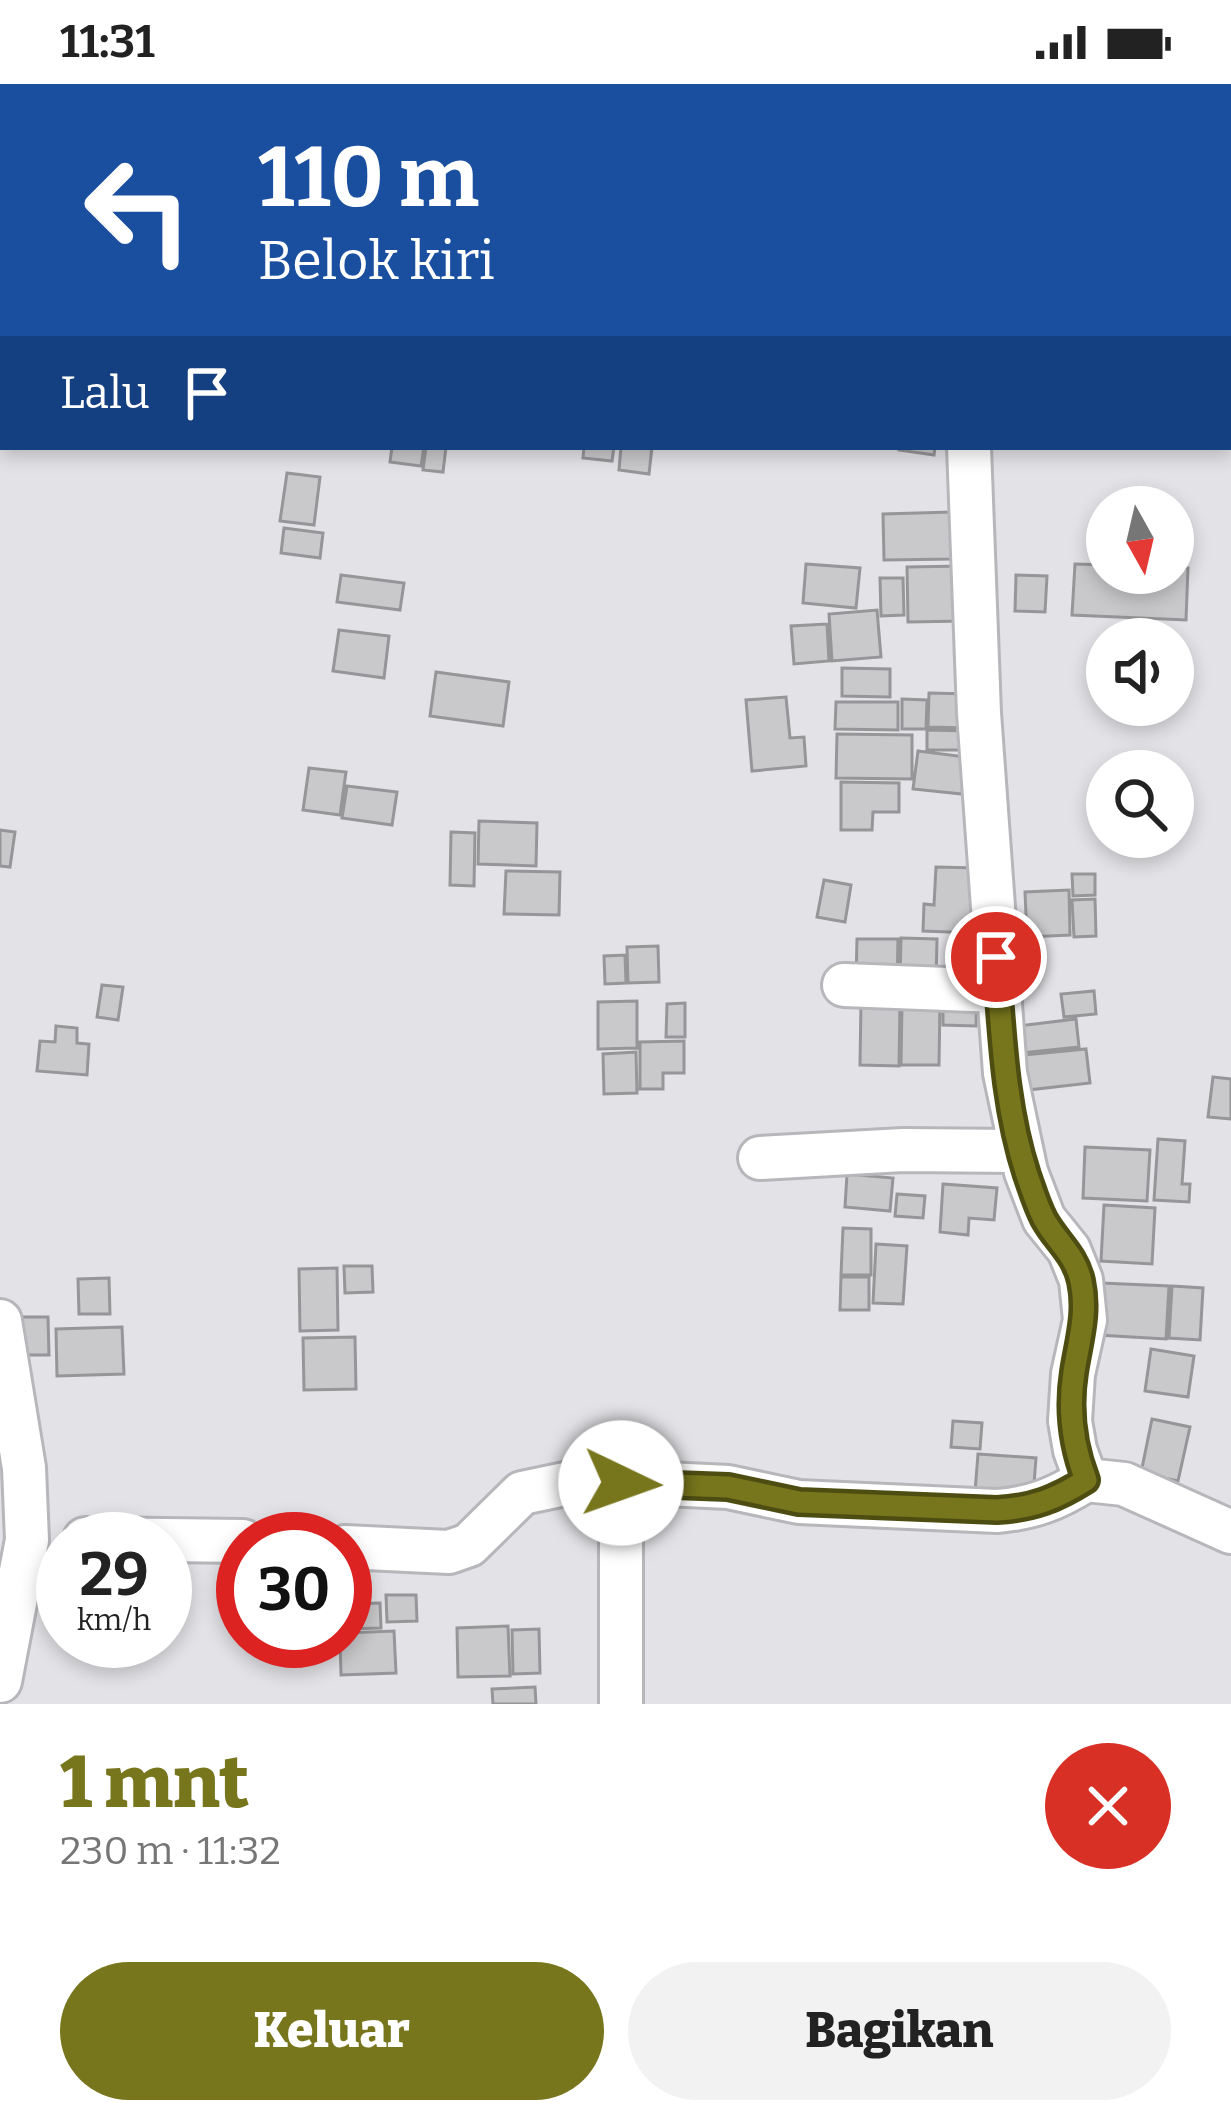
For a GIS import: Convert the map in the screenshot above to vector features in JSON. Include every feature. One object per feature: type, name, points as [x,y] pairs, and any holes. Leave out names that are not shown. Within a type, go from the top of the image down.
[{"type":"street","points":[[969,450],[980,713],[1005,1073],[1021,1151],[1044,1219],[1069,1250],[1081,1280],[1085,1320],[1073,1374],[1070,1420],[1086,1480]]},
{"type":"street","points":[[844,985],[999,991]]},
{"type":"street","points":[[760,1158],[904,1150],[1021,1151]]},
{"type":"street","points":[[0,1321],[23,1468],[36,1512]]},
{"type":"street","points":[[372,1548],[449,1552],[469,1545],[522,1493],[584,1480],[728,1487],[799,1502],[997,1510],[1028,1508],[1057,1498],[1086,1480],[1124,1484],[1231,1532]]},
{"type":"street","points":[[621,1483],[621,1704]]},
{"type":"street","points":[[0,1681],[36,1568]]},
{"type":"building","points":[[392,450],[424,450],[421,466],[390,462]]},
{"type":"building","points":[[426,450],[446,450],[443,472],[423,470]]},
{"type":"building","points":[[584,450],[614,450],[612,461],[583,458]]},
{"type":"building","points":[[621,450],[652,450],[649,474],[619,470]]},
{"type":"building","points":[[287,473],[320,477],[314,525],[280,521]]},
{"type":"building","points":[[952,512],[953,559],[884,560],[883,514]]},
{"type":"building","points":[[284,528],[323,533],[320,558],[281,553]]},
{"type":"building","points":[[806,564],[860,568],[856,608],[803,603]]},
{"type":"building","points":[[1075,564],[1086,564],[1086,594],[1187,594],[1186,618],[1072,615]]},
{"type":"building","points":[[964,566],[965,621],[908,622],[907,567]]},
{"type":"building","points":[[341,575],[404,583],[400,610],[337,602]]},
{"type":"building","points":[[1016,575],[1047,576],[1045,612],[1015,611]]},
{"type":"building","points":[[880,578],[903,578],[904,615],[881,616]]},
{"type":"building","points":[[877,610],[881,657],[832,661],[829,614]]},
{"type":"building","points":[[827,624],[829,661],[794,664],[791,626]]},
{"type":"building","points":[[339,630],[389,636],[384,678],[333,671]]},
{"type":"building","points":[[842,668],[890,669],[890,697],[842,696]]},
{"type":"building","points":[[436,672],[509,682],[503,726],[430,716]]},
{"type":"building","points":[[929,693],[970,694],[970,728],[928,727]]},
{"type":"building","points":[[786,697],[790,738],[804,737],[806,766],[752,771],[746,700]]},
{"type":"building","points":[[902,699],[927,700],[926,729],[902,729]]},
{"type":"building","points":[[836,702],[898,702],[898,730],[835,729]]},
{"type":"building","points":[[927,730],[969,731],[968,750],[927,750]]},
{"type":"building","points":[[837,734],[912,735],[912,779],[836,778]]},
{"type":"building","points":[[918,751],[966,757],[962,794],[913,789]]},
{"type":"building","points":[[309,768],[346,772],[340,815],[303,810]]},
{"type":"building","points":[[841,782],[899,783],[899,812],[873,812],[872,830],[841,830]]},
{"type":"building","points":[[347,786],[397,792],[392,825],[342,818]]},
{"type":"building","points":[[479,821],[537,823],[536,866],[478,864]]},
{"type":"building","points":[[0,830],[15,832],[10,867],[0,866]]},
{"type":"building","points":[[451,832],[475,833],[474,886],[450,885]]},
{"type":"building","points":[[936,867],[977,868],[974,933],[923,931],[924,904],[934,905]]},
{"type":"building","points":[[506,871],[560,872],[559,915],[504,914]]},
{"type":"building","points":[[1072,874],[1095,874],[1095,895],[1073,896]]},
{"type":"building","points":[[824,880],[851,885],[845,922],[817,917]]},
{"type":"building","points":[[1069,890],[1070,935],[1027,937],[1025,892]]},
{"type":"building","points":[[1095,899],[1096,936],[1074,937],[1072,900]]},
{"type":"building","points":[[901,938],[937,939],[936,983],[900,983]]},
{"type":"building","points":[[857,939],[898,939],[897,983],[856,982]]},
{"type":"building","points":[[658,946],[659,982],[628,983],[627,947]]},
{"type":"building","points":[[625,955],[626,983],[605,984],[604,956]]},
{"type":"building","points":[[102,985],[123,987],[118,1020],[97,1017]]},
{"type":"building","points":[[1094,991],[1096,1014],[1064,1017],[1061,994]]},
{"type":"building","points":[[943,995],[977,996],[976,1026],[943,1025]]},
{"type":"building","points":[[637,1001],[637,1048],[598,1049],[598,1002]]},
{"type":"building","points":[[861,1001],[900,1002],[899,1066],[860,1065]]},
{"type":"building","points":[[902,1002],[940,1002],[939,1065],[901,1065]]},
{"type":"building","points":[[685,1003],[685,1037],[666,1037],[667,1004]]},
{"type":"building","points":[[1076,1019],[1079,1047],[1021,1053],[1018,1026]]},
{"type":"building","points":[[56,1026],[77,1028],[77,1043],[89,1044],[87,1075],[37,1071],[40,1041],[55,1042]]},
{"type":"building","points":[[684,1041],[684,1073],[663,1073],[663,1089],[640,1089],[640,1042]]},
{"type":"building","points":[[1086,1049],[1090,1083],[1028,1090],[1024,1055]]},
{"type":"building","points":[[636,1052],[637,1093],[604,1094],[603,1054]]},
{"type":"building","points":[[1213,1077],[1231,1079],[1231,1119],[1208,1117]]},
{"type":"building","points":[[1158,1139],[1185,1141],[1182,1184],[1190,1184],[1189,1202],[1154,1200]]},
{"type":"building","points":[[1085,1147],[1150,1150],[1147,1201],[1083,1198]]},
{"type":"building","points":[[847,1174],[893,1178],[890,1211],[845,1207]]},
{"type":"building","points":[[943,1184],[997,1188],[994,1220],[969,1218],[968,1235],[940,1232]]},
{"type":"building","points":[[897,1194],[925,1196],[923,1218],[895,1216]]},
{"type":"building","points":[[1104,1205],[1155,1208],[1152,1264],[1101,1261]]},
{"type":"building","points":[[843,1228],[871,1229],[871,1275],[841,1275]]},
{"type":"building","points":[[876,1244],[907,1246],[903,1304],[873,1303]]},
{"type":"building","points":[[344,1266],[372,1266],[373,1292],[345,1293]]},
{"type":"building","points":[[337,1268],[338,1330],[300,1331],[299,1269]]},
{"type":"building","points":[[841,1277],[869,1277],[869,1310],[840,1310]]},
{"type":"building","points":[[109,1278],[110,1314],[79,1314],[78,1279]]},
{"type":"building","points":[[1101,1283],[1169,1286],[1166,1339],[1098,1335]]},
{"type":"building","points":[[1172,1286],[1203,1288],[1200,1340],[1169,1338]]},
{"type":"building","points":[[22,1317],[48,1317],[49,1355],[23,1355]]},
{"type":"building","points":[[122,1327],[124,1374],[57,1376],[56,1329]]},
{"type":"building","points":[[355,1337],[356,1389],[304,1390],[303,1338]]},
{"type":"building","points":[[1151,1349],[1194,1356],[1188,1397],[1145,1391]]},
{"type":"building","points":[[1152,1419],[1190,1427],[1178,1481],[1141,1473]]},
{"type":"building","points":[[953,1421],[982,1423],[980,1449],[951,1447]]},
{"type":"building","points":[[978,1454],[1036,1458],[1033,1497],[975,1492]]},
{"type":"building","points":[[386,1595],[416,1595],[417,1621],[387,1622]]},
{"type":"building","points":[[372,1603],[380,1603],[381,1628],[372,1628]]},
{"type":"building","points":[[508,1626],[510,1676],[458,1677],[457,1628]]},
{"type":"building","points":[[539,1629],[540,1673],[513,1674],[512,1630]]},
{"type":"building","points":[[394,1631],[396,1673],[341,1675],[341,1668],[372,1668],[372,1632]]},
{"type":"building","points":[[535,1687],[536,1704],[493,1704],[492,1689]]},
{"type":"route","points":[[621,1483],[728,1487],[799,1502],[997,1510],[1028,1508],[1057,1498],[1086,1480],[1070,1420],[1073,1374],[1085,1320],[1081,1280],[1069,1250],[1044,1219],[1026,1172],[1005,1073],[996,957]]}]
